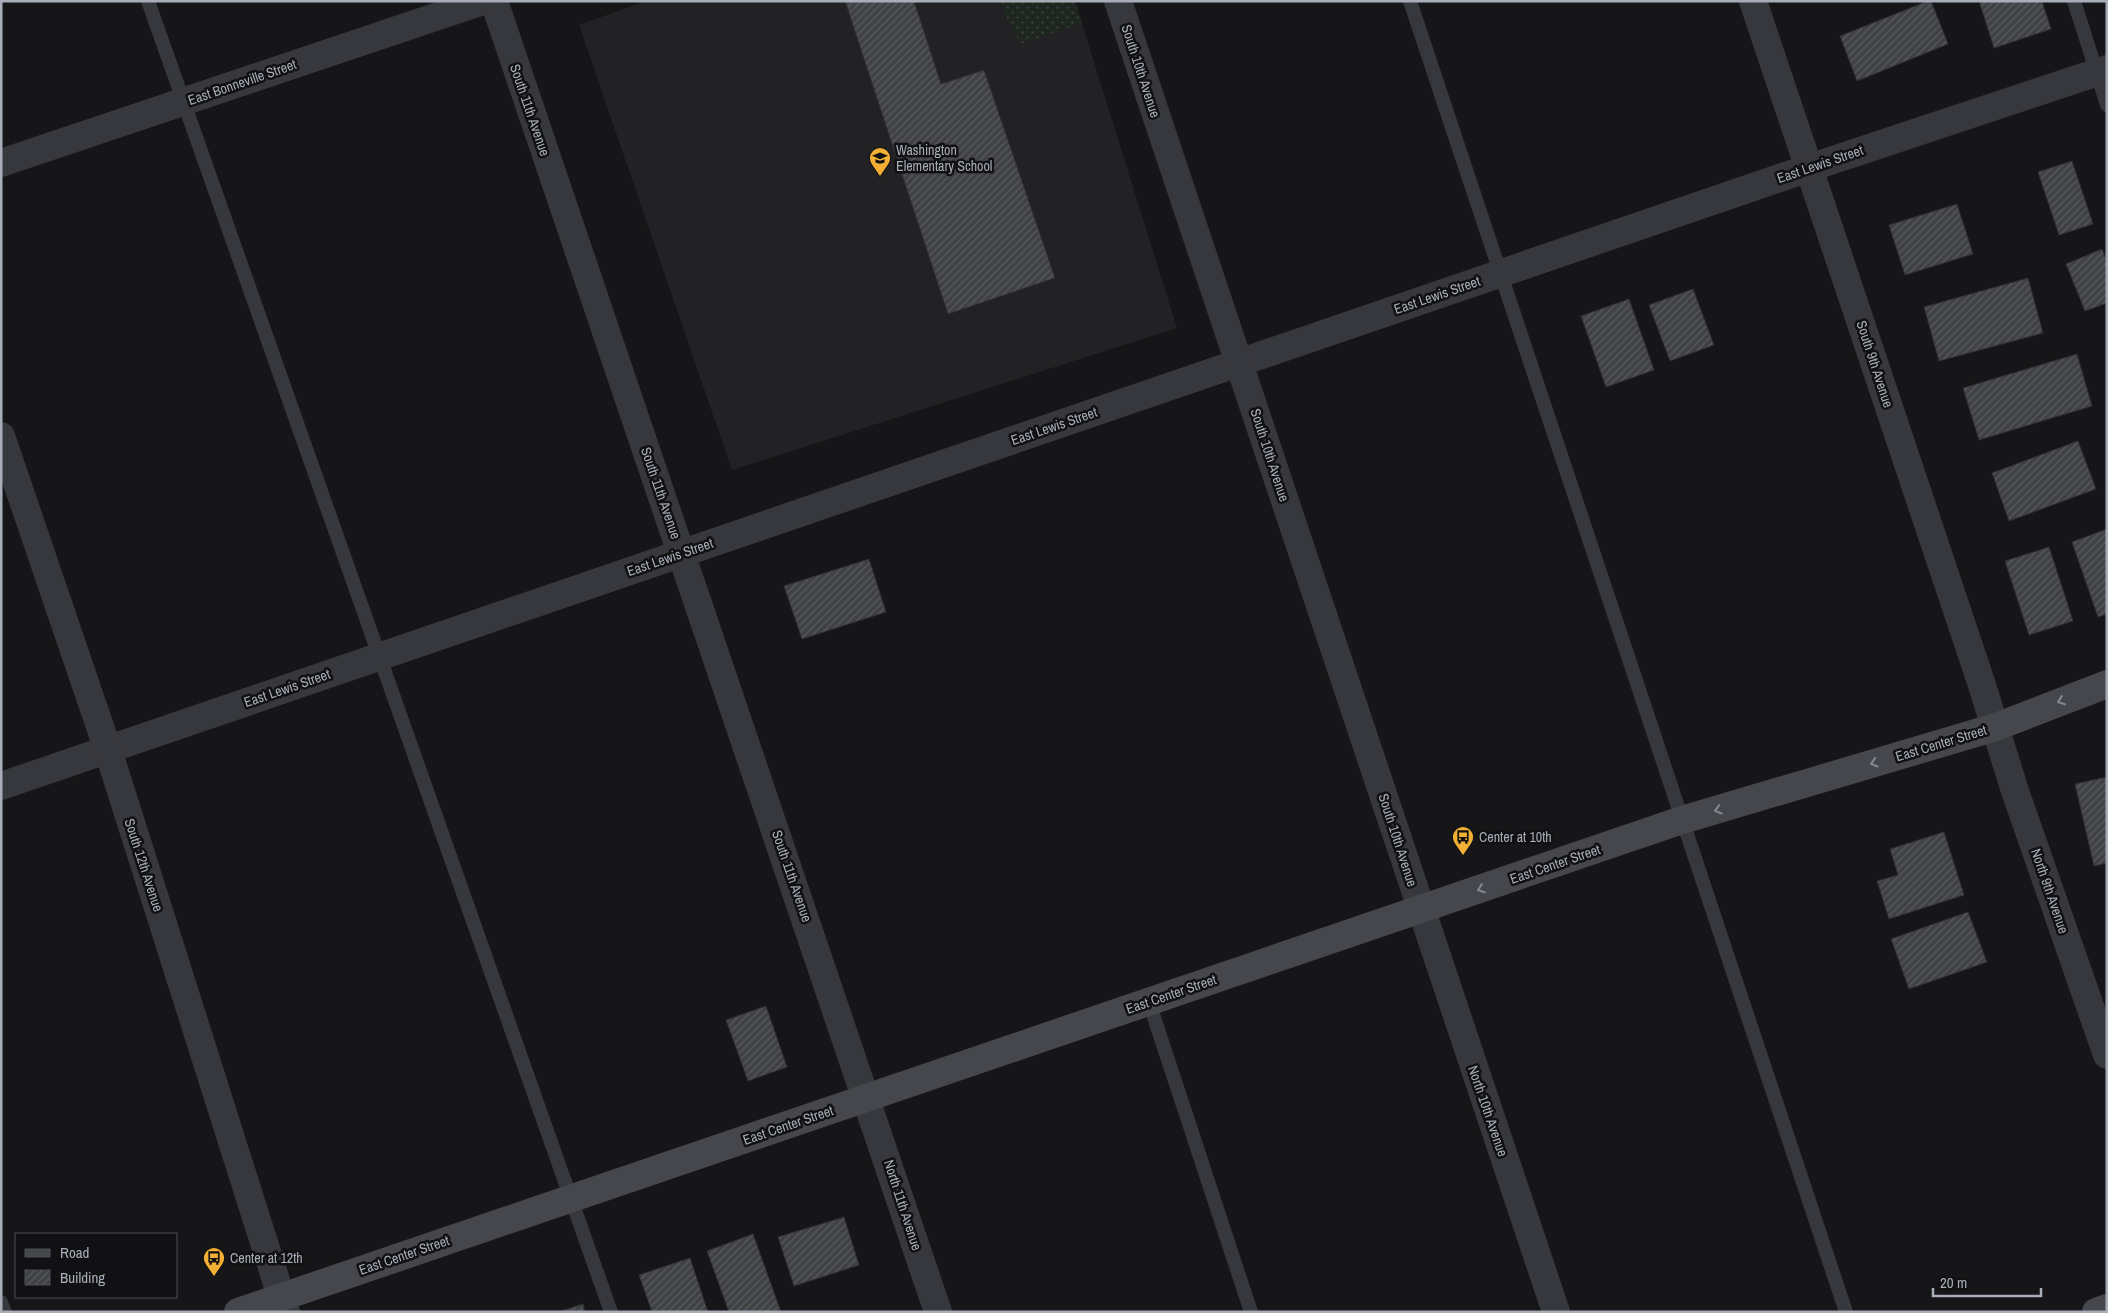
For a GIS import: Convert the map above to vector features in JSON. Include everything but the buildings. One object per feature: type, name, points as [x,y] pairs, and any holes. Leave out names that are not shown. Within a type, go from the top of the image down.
[{"type":"main road","name":"East Center Street","points":[[238,1312],[283,1305],[571,1198],[1682,820],[1996,727],[2107,684]]},
{"type":"main road","points":[[2096,1312],[2107,1308]]},
{"type":"street","name":"East Bonneville Street","points":[[1,163],[483,1]]},
{"type":"street","name":"South 11th Avenue","points":[[494,1],[867,1098]]},
{"type":"street","name":"South 10th Avenue","points":[[1118,1],[1421,910]]},
{"type":"street","name":"South 9th Avenue","points":[[1754,1],[1996,727]]},
{"type":"street","name":"East Lewis Street","points":[[1,786],[1809,168],[2102,70]]},
{"type":"street","name":"South 12th Avenue","points":[[1,436],[108,750],[283,1305]]},
{"type":"street","name":"North 9th Avenue","points":[[1996,727],[2015,791],[2107,1055]]},
{"type":"street","name":"North 10th Avenue","points":[[1421,910],[1556,1312]]},
{"type":"street","name":"North 11th Avenue","points":[[867,1098],[938,1312]]},
{"type":"lane","points":[[148,1],[611,1312]]},
{"type":"lane","points":[[1410,1],[1846,1312]]},
{"type":"lane","points":[[2074,1],[2102,70],[2107,105]]},
{"type":"lane","points":[[1149,1002],[1251,1312]]},
{"type":"lane","points":[[1,1302],[5,1312]]},
{"type":"shaded area","name":"Washington Elementary School","points":[[646,1],[1075,1],[1177,328],[732,470],[579,25]]},
{"type":"shaded area","points":[[998,1],[1075,1],[1082,23],[1021,44]]},
{"type":"place","name":"Washington Elementary School","points":[[880,177]]},
{"type":"place","name":"Center at 10th","points":[[1463,856]]},
{"type":"place","name":"Center at 12th","points":[[214,1277]]}]
